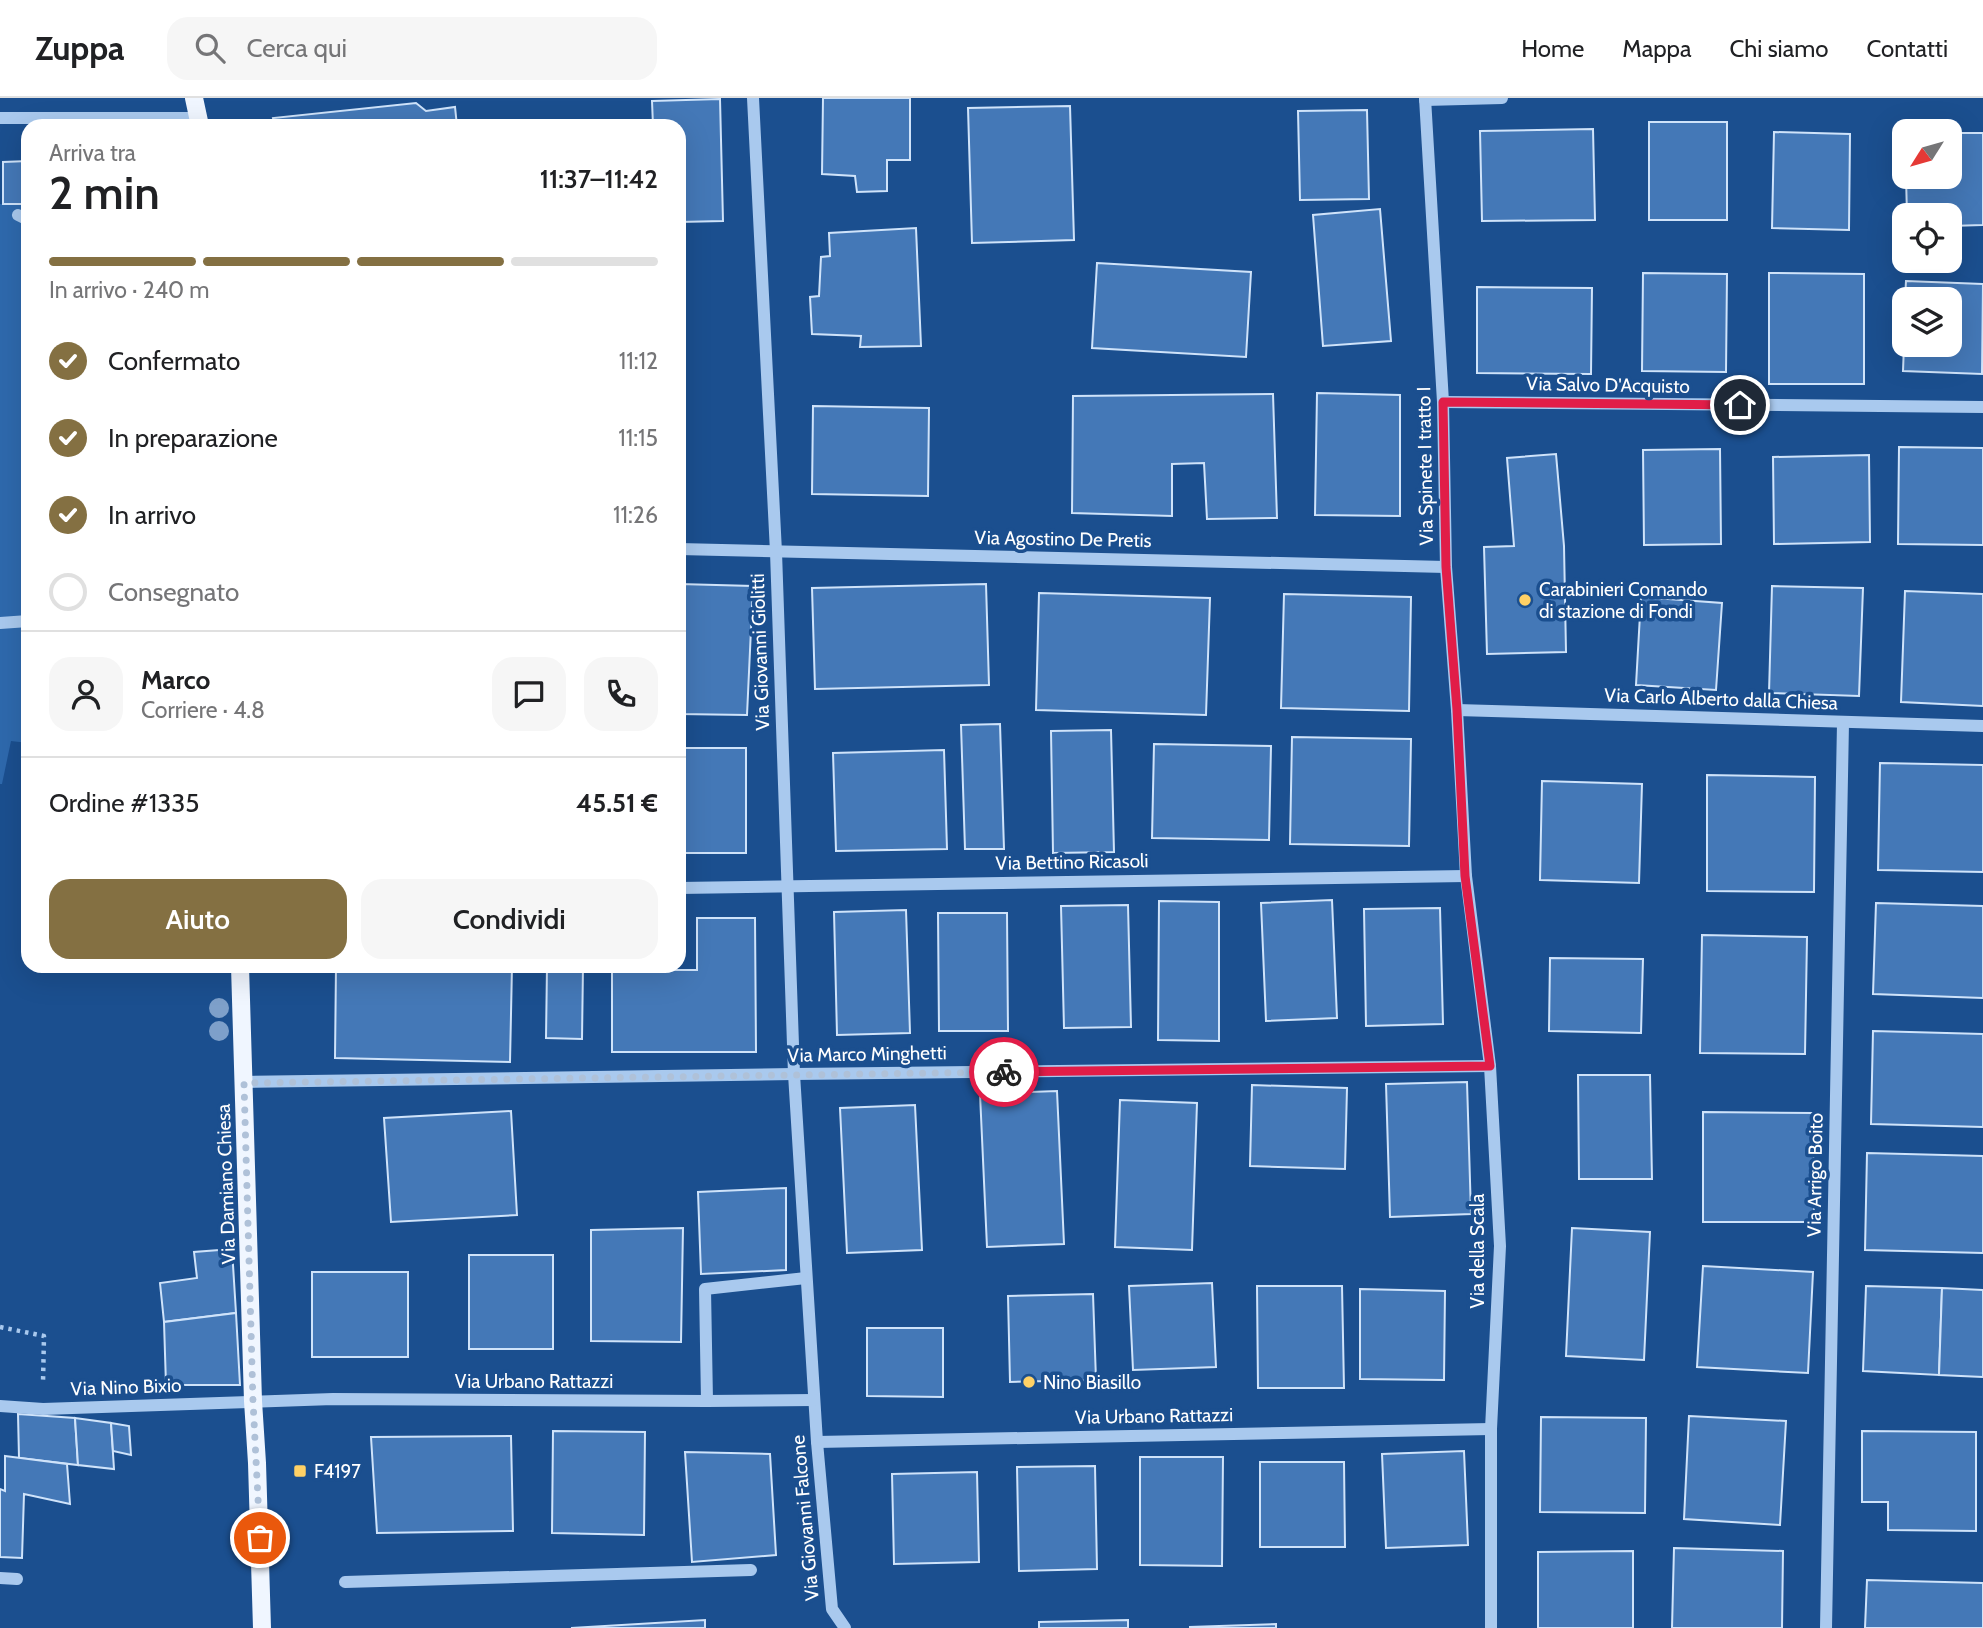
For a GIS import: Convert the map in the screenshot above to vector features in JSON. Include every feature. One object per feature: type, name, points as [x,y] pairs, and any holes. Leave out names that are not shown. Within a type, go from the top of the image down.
[{"type":"main road","points":[[194,98],[198,119]]},
{"type":"main road","name":"Via Damiano Chiesa","points":[[240,973],[262,1628]]},
{"type":"street","name":"Via Giovanni Giolitti","points":[[753,98],[776,552],[794,1074],[806,1278]]},
{"type":"street","points":[[1425,99],[1502,98]]},
{"type":"street","name":"Via Spinete I tratto I","points":[[1425,99],[1443,402],[1446,567],[1457,710],[1465,876]]},
{"type":"street","points":[[0,118],[50,119]]},
{"type":"street","name":"Via Salvo D'Acquisto","points":[[1443,402],[1983,407]]},
{"type":"street","name":"Via Agostino De Pretis","points":[[686,549],[1446,567]]},
{"type":"street","points":[[0,624],[21,622]]},
{"type":"street","name":"Via Carlo Alberto dalla Chiesa","points":[[1457,710],[1983,726]]},
{"type":"street","name":"Via Arrigo Boito","points":[[1826,1628],[1843,723]]},
{"type":"street","name":"Via Bettino Ricasoli","points":[[686,888],[1465,876]]},
{"type":"street","name":"Via della Scala","points":[[1465,876],[1490,1066],[1500,1246],[1491,1429],[1491,1628]]},
{"type":"street","name":"Via Marco Minghetti","points":[[244,1083],[1490,1066]]},
{"type":"street","points":[[707,1401],[705,1289],[806,1278]]},
{"type":"street","name":"Via Giovanni Falcone","points":[[806,1278],[832,1609],[845,1628]]},
{"type":"street","name":"Via Urbano Rattazzi","points":[[253,1401],[332,1398],[814,1400]]},
{"type":"street","name":"Via Nino Bixio","points":[[0,1406],[43,1409],[253,1401]]},
{"type":"street","name":"Via Urbano Rattazzi","points":[[817,1442],[1491,1429]]},
{"type":"street","points":[[345,1582],[751,1570]]},
{"type":"street","points":[[0,1577],[17,1579]]},
{"type":"path","points":[[0,1327],[44,1336],[43,1409]]},
{"type":"shaded area","points":[[0,204],[21,204],[21,742],[11,741],[0,784]]},
{"type":"building","points":[[823,98],[910,98],[910,160],[887,160],[887,191],[857,192],[855,176],[822,174]]},
{"type":"building","points":[[720,99],[723,221],[686,222],[686,119],[653,119],[652,101]]},
{"type":"building","points":[[416,103],[426,111],[455,107],[456,119],[273,119]]},
{"type":"building","points":[[1070,106],[1074,240],[972,243],[968,108]]},
{"type":"building","points":[[1367,110],[1369,199],[1300,200],[1298,111]]},
{"type":"building","points":[[1649,122],[1727,122],[1727,220],[1649,220]]},
{"type":"building","points":[[1593,129],[1595,220],[1482,221],[1480,131]]},
{"type":"building","points":[[1774,132],[1850,134],[1849,230],[1772,228]]},
{"type":"building","points":[[1962,133],[1983,133],[1983,225],[1962,226],[1962,203],[1907,203],[1906,189],[1962,189]]},
{"type":"building","points":[[21,161],[21,204],[3,204],[3,162]]},
{"type":"building","points":[[1380,209],[1391,341],[1323,346],[1313,215]]},
{"type":"building","points":[[916,228],[921,346],[860,347],[861,336],[812,334],[810,297],[819,296],[821,257],[830,256],[829,233]]},
{"type":"building","points":[[1097,263],[1251,272],[1246,357],[1092,348]]},
{"type":"building","points":[[1643,273],[1727,274],[1726,372],[1642,371]]},
{"type":"building","points":[[1769,273],[1864,274],[1864,384],[1769,384]]},
{"type":"building","points":[[1906,281],[1983,284],[1982,374],[1903,371],[1904,357],[1962,357],[1962,287],[1906,287]]},
{"type":"building","points":[[1477,287],[1592,288],[1591,374],[1477,373]]},
{"type":"building","points":[[1317,393],[1400,395],[1400,516],[1315,515]]},
{"type":"building","points":[[1273,394],[1277,518],[1207,519],[1204,463],[1172,464],[1172,516],[1072,513],[1073,396]]},
{"type":"building","points":[[813,406],[929,408],[928,496],[812,494]]},
{"type":"building","points":[[1899,447],[1983,448],[1983,545],[1898,544]]},
{"type":"building","points":[[1720,449],[1721,544],[1644,545],[1643,450]]},
{"type":"building","name":"Carabinieri Comando di stazione di Fondi","points":[[1556,454],[1564,546],[1566,652],[1487,654],[1484,547],[1514,546],[1507,458]]},
{"type":"building","points":[[1869,455],[1870,542],[1774,544],[1773,457]]},
{"type":"building","points":[[686,584],[753,586],[747,715],[686,714]]},
{"type":"building","points":[[986,584],[989,685],[815,689],[812,588]]},
{"type":"building","points":[[1772,586],[1863,588],[1859,696],[1769,693]]},
{"type":"building","points":[[1905,591],[1983,594],[1983,706],[1901,702]]},
{"type":"building","points":[[1039,593],[1210,598],[1206,715],[1036,710]]},
{"type":"building","points":[[1284,594],[1411,597],[1409,711],[1281,708]]},
{"type":"building","points":[[1641,597],[1722,603],[1716,690],[1636,685]]},
{"type":"building","points":[[1000,724],[1004,849],[965,849],[961,725]]},
{"type":"building","points":[[1111,730],[1114,852],[1053,853],[1051,731]]},
{"type":"building","points":[[1292,737],[1411,739],[1409,846],[1290,844]]},
{"type":"building","points":[[1154,744],[1271,746],[1269,840],[1152,838]]},
{"type":"building","points":[[686,748],[746,748],[746,853],[686,853]]},
{"type":"building","points":[[944,750],[947,849],[836,851],[833,753]]},
{"type":"building","points":[[1880,763],[1983,765],[1983,872],[1878,870]]},
{"type":"building","points":[[1707,775],[1815,777],[1814,892],[1707,891]]},
{"type":"building","points":[[1542,781],[1642,784],[1639,883],[1540,880]]},
{"type":"building","points":[[1332,900],[1337,1018],[1266,1021],[1261,903]]},
{"type":"building","points":[[1159,901],[1219,902],[1219,1041],[1158,1040]]},
{"type":"building","points":[[1876,903],[1983,906],[1983,998],[1873,994]]},
{"type":"building","points":[[1128,905],[1131,1027],[1064,1028],[1061,906]]},
{"type":"building","points":[[1440,908],[1443,1024],[1366,1026],[1364,909]]},
{"type":"building","points":[[906,910],[910,1033],[837,1035],[834,912]]},
{"type":"building","points":[[938,913],[1007,913],[1008,1031],[939,1031]]},
{"type":"building","points":[[697,918],[755,918],[756,1052],[612,1052],[612,973],[686,973],[686,970],[697,970]]},
{"type":"building","points":[[1702,935],[1807,937],[1805,1054],[1700,1053]]},
{"type":"building","points":[[1550,958],[1643,959],[1641,1033],[1549,1031]]},
{"type":"building","points":[[336,973],[512,973],[510,1062],[335,1058]]},
{"type":"building","points":[[547,973],[583,973],[582,1039],[546,1038]]},
{"type":"building","points":[[1873,1031],[1983,1034],[1983,1127],[1871,1124]]},
{"type":"building","points":[[1578,1075],[1650,1075],[1652,1179],[1579,1179]]},
{"type":"building","points":[[1467,1082],[1471,1214],[1390,1217],[1386,1084]]},
{"type":"building","points":[[1252,1085],[1347,1088],[1345,1169],[1250,1166]]},
{"type":"building","points":[[1057,1091],[1064,1244],[987,1247],[980,1094]]},
{"type":"building","points":[[1120,1100],[1197,1103],[1192,1250],[1115,1247]]},
{"type":"building","points":[[915,1105],[922,1250],[847,1253],[840,1108]]},
{"type":"building","points":[[511,1111],[517,1215],[391,1222],[384,1118]]},
{"type":"building","points":[[1703,1112],[1814,1113],[1814,1222],[1703,1222]]},
{"type":"building","points":[[1867,1153],[1983,1156],[1983,1253],[1865,1250]]},
{"type":"building","points":[[786,1188],[786,1270],[701,1274],[698,1192]]},
{"type":"building","points":[[683,1228],[681,1342],[591,1341],[591,1230]]},
{"type":"building","points":[[1572,1228],[1650,1232],[1644,1360],[1566,1356]]},
{"type":"building","points":[[232,1249],[236,1313],[164,1322],[160,1283],[197,1278],[194,1252]]},
{"type":"building","points":[[469,1255],[553,1255],[553,1349],[469,1349]]},
{"type":"building","points":[[1703,1266],[1813,1272],[1808,1373],[1697,1367]]},
{"type":"building","points":[[312,1272],[408,1272],[408,1357],[312,1357]]},
{"type":"building","points":[[1212,1283],[1216,1367],[1133,1370],[1129,1286]]},
{"type":"building","points":[[1257,1286],[1342,1286],[1344,1388],[1258,1388]]},
{"type":"building","points":[[1866,1286],[1942,1288],[1939,1375],[1863,1371]]},
{"type":"building","points":[[1942,1288],[1983,1290],[1983,1377],[1939,1375]]},
{"type":"building","points":[[1360,1289],[1445,1291],[1444,1380],[1360,1379]]},
{"type":"building","points":[[1093,1294],[1096,1380],[1010,1382],[1008,1296]]},
{"type":"building","points":[[236,1313],[240,1385],[166,1385],[164,1322]]},
{"type":"building","points":[[867,1328],[943,1328],[943,1397],[867,1396]]},
{"type":"building","points":[[18,1414],[75,1418],[78,1465],[19,1458]]},
{"type":"building","points":[[1689,1416],[1786,1421],[1780,1525],[1684,1519]]},
{"type":"building","points":[[1541,1417],[1646,1418],[1645,1513],[1540,1512]]},
{"type":"building","points":[[75,1418],[111,1423],[114,1469],[78,1465]]},
{"type":"building","points":[[111,1423],[129,1426],[131,1455],[113,1451]]},
{"type":"building","points":[[553,1431],[645,1432],[644,1535],[552,1533]]},
{"type":"building","points":[[1862,1431],[1976,1432],[1976,1531],[1888,1530],[1888,1502],[1862,1502]]},
{"type":"building","points":[[511,1436],[513,1531],[377,1533],[371,1437]]},
{"type":"building","points":[[1464,1451],[1468,1545],[1386,1548],[1382,1454]]},
{"type":"building","points":[[685,1452],[770,1454],[776,1555],[692,1562]]},
{"type":"building","points":[[5,1456],[67,1464],[70,1504],[24,1494],[22,1558],[0,1557],[0,1489],[5,1491]]},
{"type":"building","points":[[1140,1457],[1223,1457],[1222,1566],[1140,1565]]},
{"type":"building","points":[[1260,1462],[1344,1462],[1345,1547],[1260,1547]]},
{"type":"building","points":[[1095,1466],[1097,1569],[1019,1571],[1017,1467]]},
{"type":"building","points":[[977,1472],[979,1562],[894,1564],[892,1474]]},
{"type":"building","points":[[1674,1548],[1783,1551],[1782,1628],[1672,1628]]},
{"type":"building","points":[[1633,1551],[1633,1628],[1538,1628],[1538,1552]]},
{"type":"building","points":[[1867,1580],[1983,1583],[1983,1628],[1865,1628]]},
{"type":"building","points":[[705,1620],[705,1628],[571,1628]]},
{"type":"building","points":[[1128,1620],[1128,1628],[1039,1628],[1039,1622]]},
{"type":"building","points":[[1276,1624],[1276,1628],[1190,1628],[1190,1627]]},
{"type":"way so far","points":[[260,1538],[253,1401],[244,1083],[1004,1072]]},
{"type":"place","name":"Carabinieri Comando di stazione di Fondi","points":[[1525,600]]},
{"type":"place","name":"Nino Biasillo","points":[[1029,1382]]},
{"type":"place","name":"F4197","points":[[300,1471]]},
{"type":"route","points":[[1004,1072],[1490,1066],[1465,876],[1457,710],[1446,567],[1443,402],[1740,405]]}]
